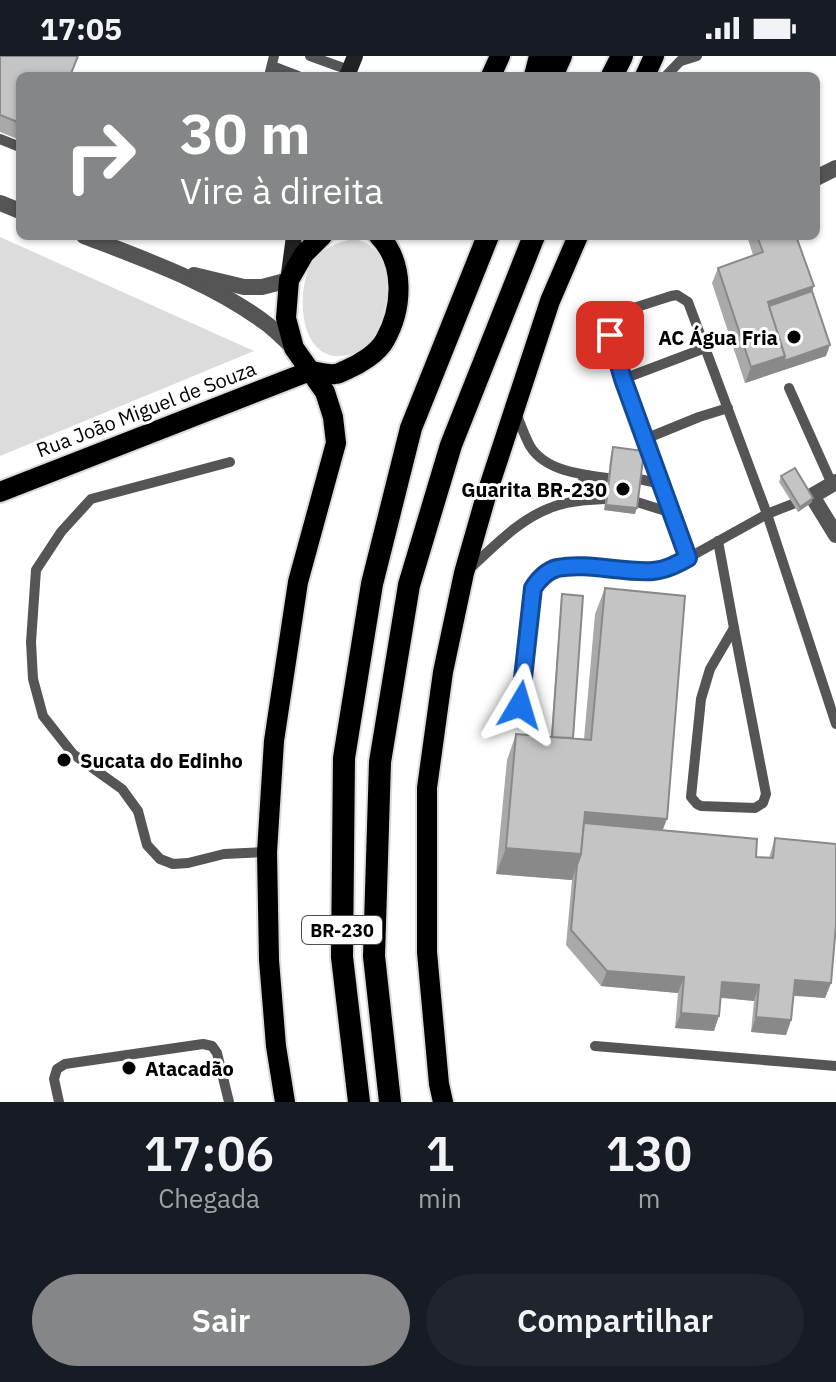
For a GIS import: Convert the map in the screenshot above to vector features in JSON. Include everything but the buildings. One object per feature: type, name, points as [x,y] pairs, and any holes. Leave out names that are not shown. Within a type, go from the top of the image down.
[{"type":"highway","name":"BR-230","points":[[359,1102],[342,957],[344,758],[372,584],[411,428],[486,240]]},
{"type":"highway","name":"BR-230","points":[[390,1102],[374,956],[380,762],[409,585],[451,445],[532,240]]},
{"type":"main road","points":[[285,1102],[276,1046],[269,960],[267,852],[274,741],[296,597],[336,443],[333,417],[325,392],[294,348],[286,318],[294,240]]},
{"type":"main road","points":[[289,280],[304,254],[318,240]]},
{"type":"main road","name":"Rua João Miguel de Souza","points":[[0,492],[310,371],[334,375],[359,365],[384,343],[397,308],[396,262],[383,240]]},
{"type":"main road","points":[[443,1102],[427,952],[427,788],[443,672],[464,573],[486,496],[550,301],[576,240]]},
{"type":"street","points":[[94,240],[162,266],[229,299],[267,324],[294,348]]},
{"type":"street","points":[[162,266],[244,287],[262,287],[289,280]]},
{"type":"street","points":[[834,483],[812,496],[836,535]]},
{"type":"lane","points":[[310,56],[351,67]]},
{"type":"lane","points":[[683,58],[697,56]]},
{"type":"lane","points":[[688,558],[623,379],[608,327],[611,318],[618,313],[677,295],[688,302],[728,408],[767,514],[836,724]]},
{"type":"lane","points":[[623,379],[705,348]]},
{"type":"lane","points":[[789,388],[834,483]]},
{"type":"lane","points":[[645,439],[728,408]]},
{"type":"lane","points":[[515,411],[531,448],[551,465],[583,475],[608,478]]},
{"type":"lane","points":[[230,462],[91,499],[61,532],[36,570],[31,642],[33,679],[43,716],[73,754],[122,789],[138,811],[147,845],[160,859],[173,864],[224,854],[267,852]]},
{"type":"lane","points":[[581,500],[583,475]]},
{"type":"lane","points":[[639,479],[662,484]]},
{"type":"lane","points":[[520,705],[533,588],[540,578],[558,568],[654,571],[670,567],[767,514],[812,496]]},
{"type":"lane","points":[[464,573],[527,519],[551,507],[581,500],[606,499]]},
{"type":"lane","points":[[637,502],[672,513]]},
{"type":"lane","points":[[718,541],[766,794],[763,803],[755,808],[701,806],[691,797],[701,699],[710,669],[734,628]]},
{"type":"lane","points":[[59,1102],[54,1079],[57,1069],[65,1064],[203,1044],[212,1046],[217,1053],[229,1102]]},
{"type":"lane","points":[[595,1046],[836,1066]]},
{"type":"shaded area","points":[[0,237],[254,351],[0,456]]},
{"type":"shaded area","points":[[349,240],[360,240],[373,248],[381,260],[386,275],[384,308],[373,338],[364,348],[334,356],[320,350],[309,336],[303,315],[303,292],[308,270],[316,258],[329,248]]},
{"type":"place","name":"AC Água Fria","points":[[794,337]]},
{"type":"place","name":"Guarita BR-230","points":[[623,489]]},
{"type":"place","name":"Sucata do Edinho","points":[[64,760]]},
{"type":"place","name":"Atacadão","points":[[129,1068]]},
{"type":"route","points":[[520,705],[533,588],[540,578],[558,568],[654,571],[688,558],[610,335]]}]
